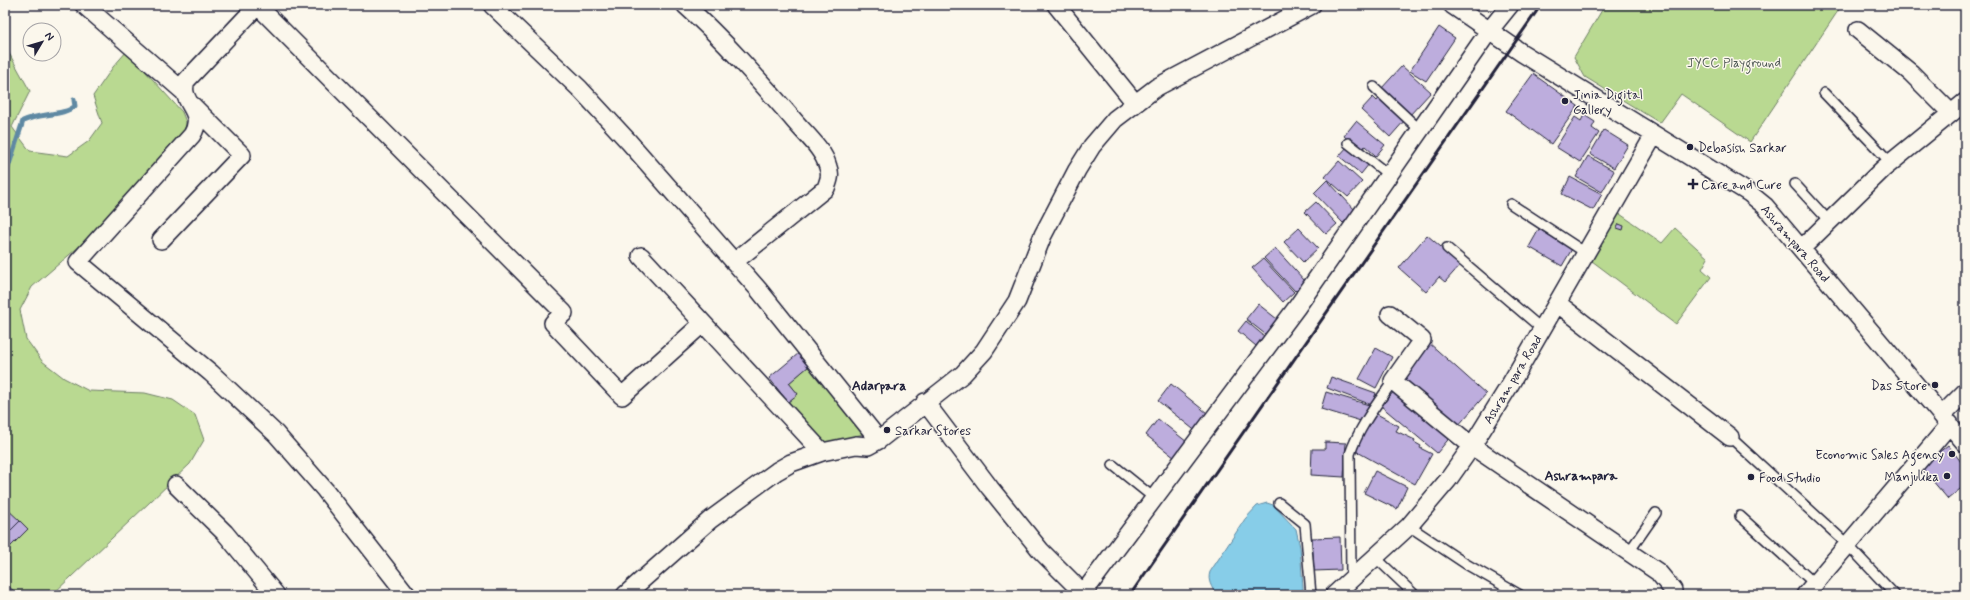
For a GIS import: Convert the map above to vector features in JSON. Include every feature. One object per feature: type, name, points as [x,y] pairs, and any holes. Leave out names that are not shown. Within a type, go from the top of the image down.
[{"type":"street","points":[[84,5],[186,96],[242,155],[161,240]]},
{"type":"street","points":[[407,595],[325,490],[276,434],[211,373],[78,262],[192,135],[197,120],[195,110],[186,96],[184,86],[187,79],[258,5],[564,313],[553,323],[622,396],[702,324]]},
{"type":"street","points":[[492,5],[580,89],[758,289],[880,440]]},
{"type":"street","points":[[685,5],[718,34],[819,150],[828,166],[830,178],[826,188],[734,262]]},
{"type":"street","points":[[1056,5],[1135,103]]},
{"type":"street","points":[[625,595],[671,553],[744,494],[791,463],[822,452],[856,445],[868,446],[880,440],[925,402],[963,374],[984,351],[1000,329],[1017,301],[1043,235],[1077,170],[1092,146],[1110,125],[1135,103],[1157,87],[1312,5]]},
{"type":"street","name":"Ashrampara Road","points":[[1452,5],[1522,53],[1749,193],[1765,206],[1965,443]]},
{"type":"street","points":[[925,402],[990,488],[1041,551],[1082,594],[1297,307],[1489,31],[1510,5]]},
{"type":"street","points":[[1858,30],[1911,73],[1951,113]]},
{"type":"street","points":[[1802,248],[1891,163],[1965,102]]},
{"type":"street","name":"Ashram para Road","points":[[1334,595],[1409,526],[1448,480],[1472,446],[1542,329],[1654,135]]},
{"type":"street","points":[[641,256],[702,324],[822,452]]},
{"type":"street","points":[[1557,303],[1730,437]]},
{"type":"street","points":[[1390,314],[1422,340],[1393,381],[1472,446],[1658,572],[1674,590]]},
{"type":"street","points":[[1810,589],[1946,420],[1965,392]]},
{"type":"street","points":[[176,485],[225,533],[276,595]]},
{"type":"lane","points":[[1374,87],[1420,130]]},
{"type":"lane","points":[[1824,93],[1891,163]]},
{"type":"lane","points":[[1348,143],[1389,175]]},
{"type":"lane","points":[[1795,184],[1829,221]]},
{"type":"lane","points":[[1511,204],[1586,253]]},
{"type":"lane","points":[[1448,248],[1542,329]]},
{"type":"lane","points":[[1351,580],[1350,454],[1354,443],[1372,411],[1393,381]]},
{"type":"lane","points":[[1730,437],[1847,544],[1895,595]]},
{"type":"lane","points":[[1113,465],[1154,498]]},
{"type":"lane","points":[[1279,503],[1305,524],[1311,595]]},
{"type":"lane","points":[[1629,552],[1656,513]]},
{"type":"lane","points":[[1740,516],[1810,589]]},
{"type":"lane","points":[[1409,526],[1466,564],[1520,595]]},
{"type":"lane","points":[[1376,557],[1415,595]]},
{"type":"green space","name":"JYCC Playground","points":[[1605,5],[1842,5],[1750,142],[1681,94],[1660,123],[1585,77],[1574,57]]},
{"type":"green space","points":[[5,46],[30,91],[12,127],[30,151],[68,156],[89,141],[102,123],[93,96],[113,67],[127,51],[182,112],[186,122],[185,132],[104,225],[32,287],[20,310],[26,339],[42,361],[64,378],[89,391],[145,393],[173,400],[195,415],[204,440],[190,464],[52,595],[5,595]]},
{"type":"green space","points":[[1617,212],[1662,243],[1675,228],[1708,258],[1702,269],[1711,277],[1676,324],[1592,261]]},
{"type":"green space","points":[[809,366],[863,434],[844,439],[828,448],[788,402],[798,394],[789,383]]},
{"type":"water","points":[[1267,503],[1273,505],[1296,529],[1300,547],[1303,588],[1302,595],[1216,595],[1210,581],[1210,572],[1245,519],[1257,506]]},
{"type":"building","points":[[1439,27],[1455,38],[1426,81],[1410,71]]},
{"type":"building","points":[[1402,66],[1431,92],[1409,116],[1381,89]]},
{"type":"building","points":[[1533,74],[1578,106],[1551,144],[1506,111]]},
{"type":"building","points":[[1373,97],[1377,101],[1380,97],[1405,120],[1390,137],[1361,110]]},
{"type":"building","points":[[1584,115],[1595,122],[1592,128],[1599,133],[1580,162],[1556,147],[1575,117],[1581,121]]},
{"type":"building","points":[[1356,121],[1385,145],[1376,156],[1365,146],[1361,151],[1344,136]]},
{"type":"building","points":[[1604,130],[1628,145],[1614,168],[1590,154]]},
{"type":"building","points":[[1348,146],[1369,164],[1361,174],[1339,156]]},
{"type":"building","points":[[1588,156],[1614,171],[1602,192],[1576,177]]},
{"type":"building","points":[[1339,161],[1362,182],[1348,197],[1325,177]]},
{"type":"building","points":[[1570,177],[1602,194],[1593,210],[1562,194]]},
{"type":"building","points":[[1327,180],[1356,211],[1343,223],[1314,193]]},
{"type":"building","points":[[1316,202],[1337,224],[1326,234],[1305,212]]},
{"type":"building","points":[[1619,224],[1624,226],[1623,230],[1617,228]]},
{"type":"building","points":[[1299,228],[1318,248],[1303,262],[1284,242]]},
{"type":"building","points":[[1539,229],[1572,249],[1562,266],[1529,247]]},
{"type":"building","points":[[1427,235],[1461,264],[1445,282],[1439,277],[1426,292],[1399,268]]},
{"type":"building","points":[[1275,248],[1305,281],[1295,291],[1264,258]]},
{"type":"building","points":[[1263,259],[1294,292],[1283,302],[1252,268]]},
{"type":"building","points":[[1258,304],[1277,319],[1265,334],[1246,319]]},
{"type":"building","points":[[1246,321],[1264,336],[1256,346],[1238,331]]},
{"type":"building","points":[[1428,342],[1486,394],[1457,427],[1398,375]]},
{"type":"building","points":[[1376,348],[1392,357],[1376,388],[1359,379]]},
{"type":"building","points":[[799,353],[809,366],[789,383],[798,394],[788,402],[769,378]]},
{"type":"building","points":[[1331,377],[1376,393],[1372,405],[1327,388]]},
{"type":"building","points":[[1171,384],[1212,417],[1198,433],[1158,401]]},
{"type":"building","points":[[1397,388],[1452,435],[1437,453],[1381,406]]},
{"type":"building","points":[[1326,392],[1369,405],[1364,422],[1321,409]]},
{"type":"building","points":[[1375,413],[1399,426],[1396,431],[1415,440],[1414,442],[1421,446],[1420,448],[1432,454],[1415,484],[1354,450]]},
{"type":"building","points":[[1158,419],[1187,442],[1175,458],[1146,435]]},
{"type":"building","points":[[1325,442],[1346,443],[1344,477],[1311,475],[1312,449],[1325,449]]},
{"type":"building","name":"Manjulika","points":[[1948,445],[1965,467],[1965,485],[1948,499],[1921,467]]},
{"type":"building","points":[[1375,471],[1407,487],[1397,509],[1364,493]]},
{"type":"building","points":[[5,507],[20,521],[5,536]]},
{"type":"building","points":[[20,521],[28,529],[9,548],[5,544],[5,536]]},
{"type":"building","points":[[1340,537],[1341,570],[1314,571],[1312,538]]},
{"type":"building","points":[[5,583],[18,595],[5,595]]},
{"type":"waterway","points":[[5,177],[23,121],[29,118],[58,113],[70,109],[75,106],[74,100]]},
{"type":"railway","points":[[1130,595],[1541,5]]},
{"type":"place","name":"Jinia Digital Gallery","points":[[1565,101]]},
{"type":"place","name":"Debasish Sarkar","points":[[1690,147]]},
{"type":"place","name":"Care and Cure","points":[[1693,184]]},
{"type":"place","name":"Das Store","points":[[1935,385]]},
{"type":"place","name":"Sarkar Stores","points":[[887,430]]},
{"type":"place","name":"Economic Sales Agency","points":[[1952,454]]},
{"type":"place","name":"Manjulika","points":[[1947,476]]},
{"type":"place","name":"Food Studio","points":[[1751,477]]},
{"type":"district","name":"Adarpara","points":[[879,385]]},
{"type":"district","name":"Ashrampara","points":[[1581,475]]}]
